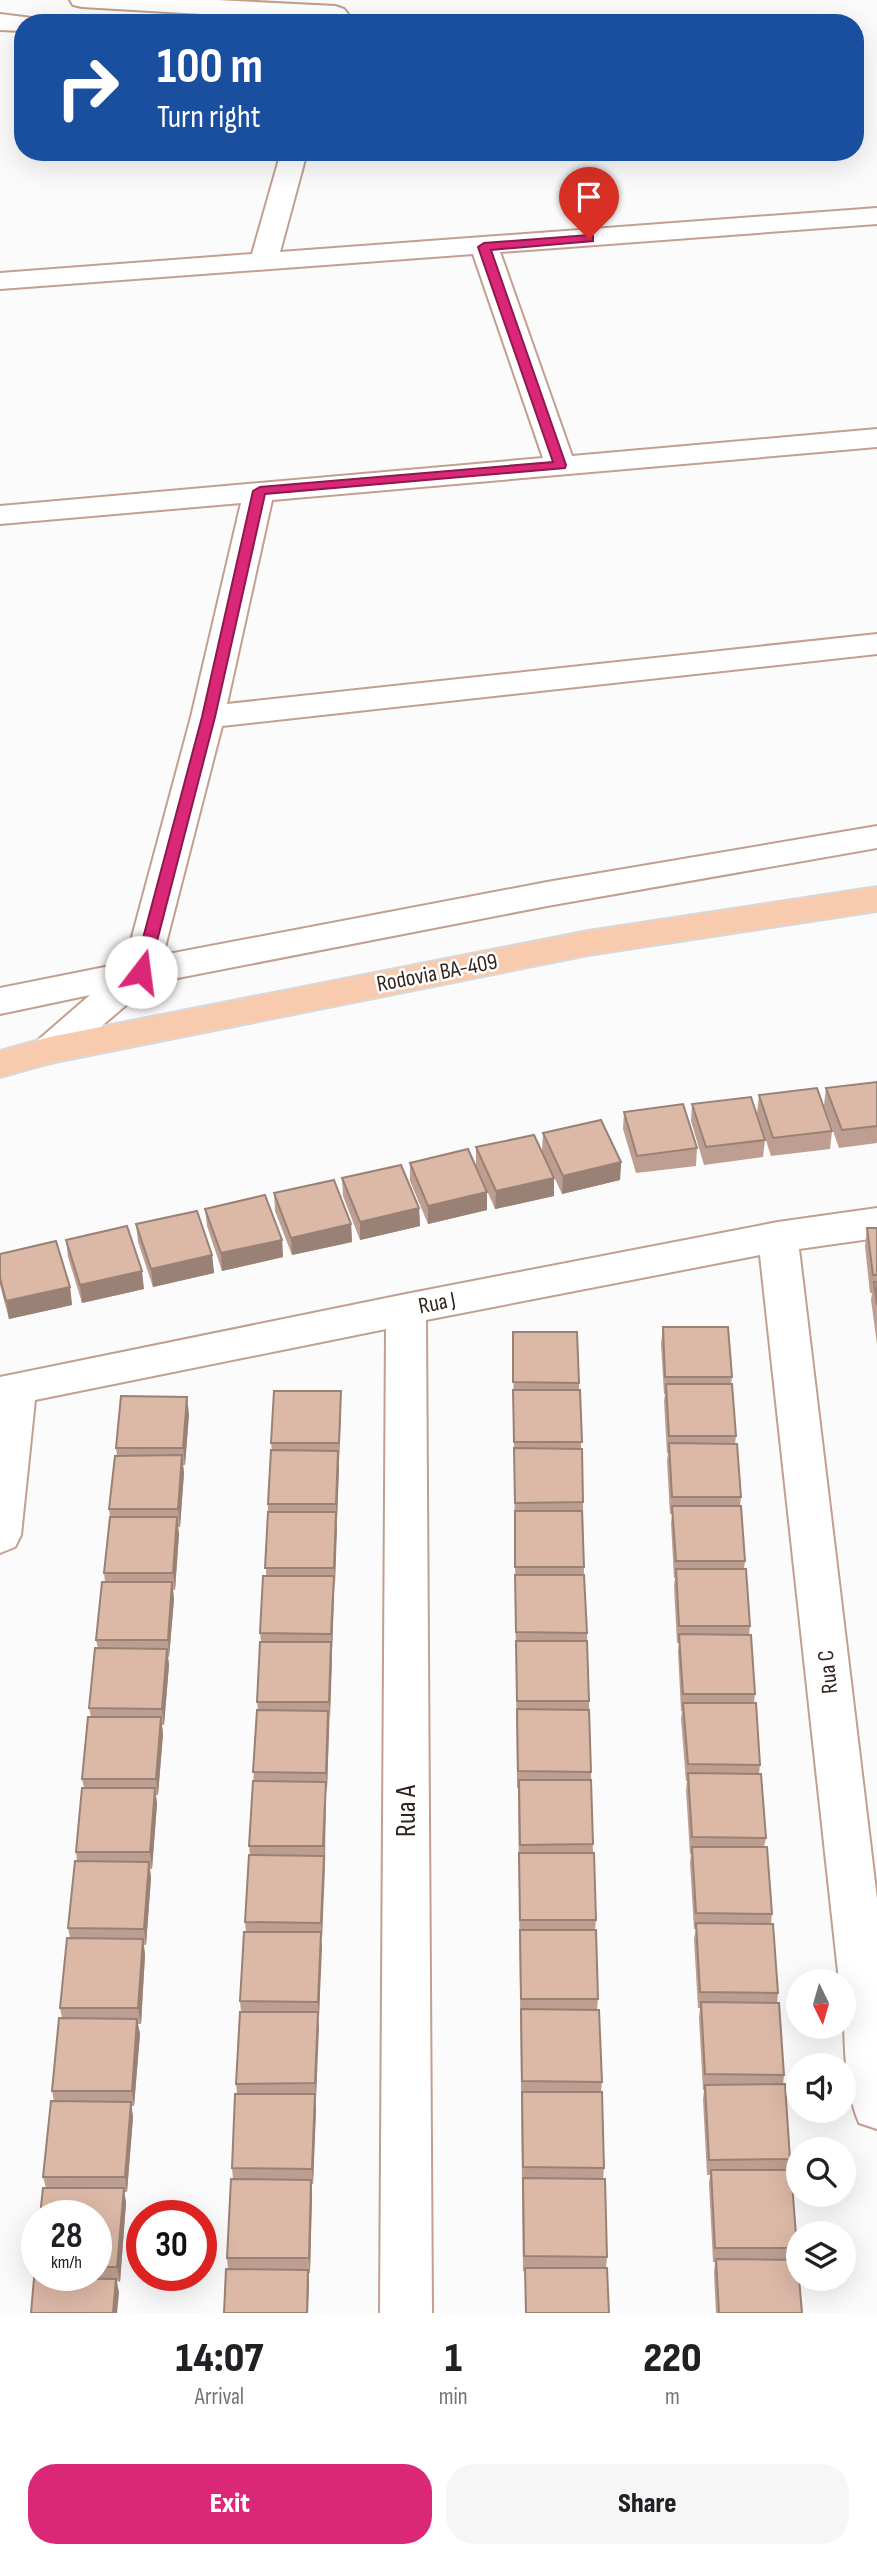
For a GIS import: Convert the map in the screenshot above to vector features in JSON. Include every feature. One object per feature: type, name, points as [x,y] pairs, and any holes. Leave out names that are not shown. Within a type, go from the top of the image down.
[{"type":"main road","name":"Rodovia BA-409","points":[[0,1064],[50,1050],[588,943],[877,899]]},
{"type":"street","points":[[82,0],[336,12]]},
{"type":"street","points":[[263,263],[291,161]]},
{"type":"street","points":[[0,281],[877,216]]},
{"type":"street","points":[[484,247],[560,465]]},
{"type":"street","points":[[0,515],[877,438]]},
{"type":"street","points":[[50,1050],[141,972],[208,717],[260,491]]},
{"type":"street","points":[[208,717],[877,644]]},
{"type":"street","points":[[0,1001],[754,857],[877,837]]},
{"type":"street","name":"Rua J","points":[[8,1391],[406,1308],[778,1237],[877,1223]]},
{"type":"street","name":"Rua C","points":[[778,1237],[877,2106]]},
{"type":"street","name":"Rua A","points":[[406,1308],[406,2313]]},
{"type":"street","points":[[0,1535],[8,1391]]},
{"type":"building","points":[[877,1082],[877,1126],[842,1130],[826,1088]]},
{"type":"building","points":[[817,1088],[832,1131],[773,1138],[759,1095]]},
{"type":"building","points":[[751,1097],[765,1140],[706,1147],[692,1104]]},
{"type":"building","points":[[683,1104],[697,1148],[637,1156],[624,1112]]},
{"type":"building","points":[[601,1120],[621,1162],[563,1176],[543,1133]]},
{"type":"building","points":[[534,1135],[554,1178],[496,1191],[476,1147]]},
{"type":"building","points":[[468,1149],[487,1192],[428,1206],[410,1163]]},
{"type":"building","points":[[401,1165],[419,1208],[360,1222],[342,1178]]},
{"type":"building","points":[[334,1180],[351,1224],[291,1238],[274,1193]]},
{"type":"building","points":[[265,1195],[282,1240],[221,1253],[205,1209]]},
{"type":"building","points":[[197,1211],[212,1255],[151,1269],[136,1224]]},
{"type":"building","points":[[127,1226],[142,1271],[80,1285],[66,1240]]},
{"type":"building","points":[[867,1228],[877,1228],[877,1275],[873,1275]]},
{"type":"building","points":[[56,1241],[70,1287],[6,1301],[0,1278],[0,1254]]},
{"type":"building","points":[[874,1282],[877,1282],[877,1305]]},
{"type":"building","points":[[663,1327],[728,1327],[732,1377],[665,1377]]},
{"type":"building","points":[[513,1332],[577,1332],[579,1383],[513,1382]]},
{"type":"building","points":[[666,1384],[732,1384],[736,1436],[669,1436]]},
{"type":"building","points":[[513,1390],[580,1390],[582,1442],[514,1442]]},
{"type":"building","points":[[274,1391],[341,1391],[339,1443],[271,1443]]},
{"type":"building","points":[[121,1396],[187,1397],[183,1448],[116,1448]]},
{"type":"building","points":[[669,1443],[737,1444],[741,1497],[672,1497]]},
{"type":"building","points":[[514,1448],[582,1449],[583,1502],[515,1503]]},
{"type":"building","points":[[271,1450],[338,1451],[336,1504],[268,1504]]},
{"type":"building","points":[[182,1455],[178,1509],[109,1509],[115,1456]]},
{"type":"building","points":[[672,1506],[741,1506],[745,1561],[676,1561]]},
{"type":"building","points":[[515,1511],[582,1511],[584,1567],[515,1567]]},
{"type":"building","points":[[268,1512],[336,1512],[334,1568],[265,1568]]},
{"type":"building","points":[[110,1517],[177,1517],[173,1573],[104,1573]]},
{"type":"building","points":[[676,1569],[746,1569],[750,1626],[679,1626]]},
{"type":"building","points":[[515,1575],[584,1575],[587,1633],[516,1632]]},
{"type":"building","points":[[263,1576],[334,1576],[331,1634],[260,1633]]},
{"type":"building","points":[[102,1582],[172,1582],[168,1640],[96,1640]]},
{"type":"building","points":[[679,1634],[751,1635],[755,1694],[683,1694]]},
{"type":"building","points":[[516,1641],[587,1641],[589,1701],[517,1701]]},
{"type":"building","points":[[260,1642],[331,1642],[329,1702],[257,1702]]},
{"type":"building","points":[[95,1648],[167,1649],[162,1709],[89,1708]]},
{"type":"building","points":[[683,1703],[756,1703],[760,1765],[688,1764]]},
{"type":"building","points":[[517,1709],[589,1710],[591,1772],[518,1771]]},
{"type":"building","points":[[257,1710],[328,1711],[326,1773],[253,1772]]},
{"type":"building","points":[[88,1717],[161,1717],[156,1779],[82,1779]]},
{"type":"building","points":[[688,1773],[761,1774],[766,1838],[692,1837]]},
{"type":"building","points":[[519,1780],[591,1780],[593,1844],[520,1845]]},
{"type":"building","points":[[253,1781],[326,1782],[323,1846],[249,1846]]},
{"type":"building","points":[[82,1788],[155,1788],[150,1852],[76,1852]]},
{"type":"building","points":[[692,1847],[767,1847],[772,1914],[696,1913]]},
{"type":"building","points":[[519,1853],[594,1853],[596,1920],[520,1920]]},
{"type":"building","points":[[249,1855],[324,1856],[321,1923],[245,1922]]},
{"type":"building","points":[[75,1861],[149,1862],[144,1929],[68,1928]]},
{"type":"building","points":[[696,1923],[773,1924],[778,1993],[700,1992]]},
{"type":"building","points":[[520,1930],[596,1930],[598,1999],[521,1999]]},
{"type":"building","points":[[244,1932],[321,1932],[318,2002],[240,2001]]},
{"type":"building","points":[[67,1938],[143,1939],[138,2008],[60,2008]]},
{"type":"building","points":[[701,2002],[779,2003],[784,2075],[705,2074]]},
{"type":"building","points":[[521,2009],[599,2010],[602,2082],[522,2081]]},
{"type":"building","points":[[240,2012],[318,2012],[315,2083],[236,2084]]},
{"type":"building","points":[[59,2018],[137,2019],[132,2091],[52,2091]]},
{"type":"building","points":[[785,2084],[789,2137],[786,2137],[786,2159],[709,2160],[705,2085]]},
{"type":"building","points":[[522,2092],[602,2092],[604,2168],[523,2167]]},
{"type":"building","points":[[235,2094],[315,2094],[312,2169],[232,2168]]},
{"type":"building","points":[[51,2101],[131,2102],[125,2177],[43,2177]]},
{"type":"building","points":[[711,2170],[786,2170],[786,2207],[794,2207],[795,2221],[786,2221],[786,2248],[715,2248]]},
{"type":"building","points":[[523,2178],[605,2179],[607,2257],[524,2256]]},
{"type":"building","points":[[231,2179],[311,2180],[309,2258],[227,2258]]},
{"type":"building","points":[[43,2188],[124,2188],[117,2267],[112,2267],[112,2200],[42,2200]]},
{"type":"building","points":[[716,2259],[786,2260],[786,2291],[800,2291],[802,2313],[719,2313]]},
{"type":"building","points":[[525,2268],[607,2268],[609,2313],[526,2313]]},
{"type":"building","points":[[226,2269],[308,2270],[307,2313],[224,2313]]},
{"type":"building","points":[[112,2279],[116,2279],[113,2313],[31,2313],[33,2291],[112,2291]]},
{"type":"route","points":[[141,972],[208,717],[260,491],[560,465],[484,247],[589,239]]}]
